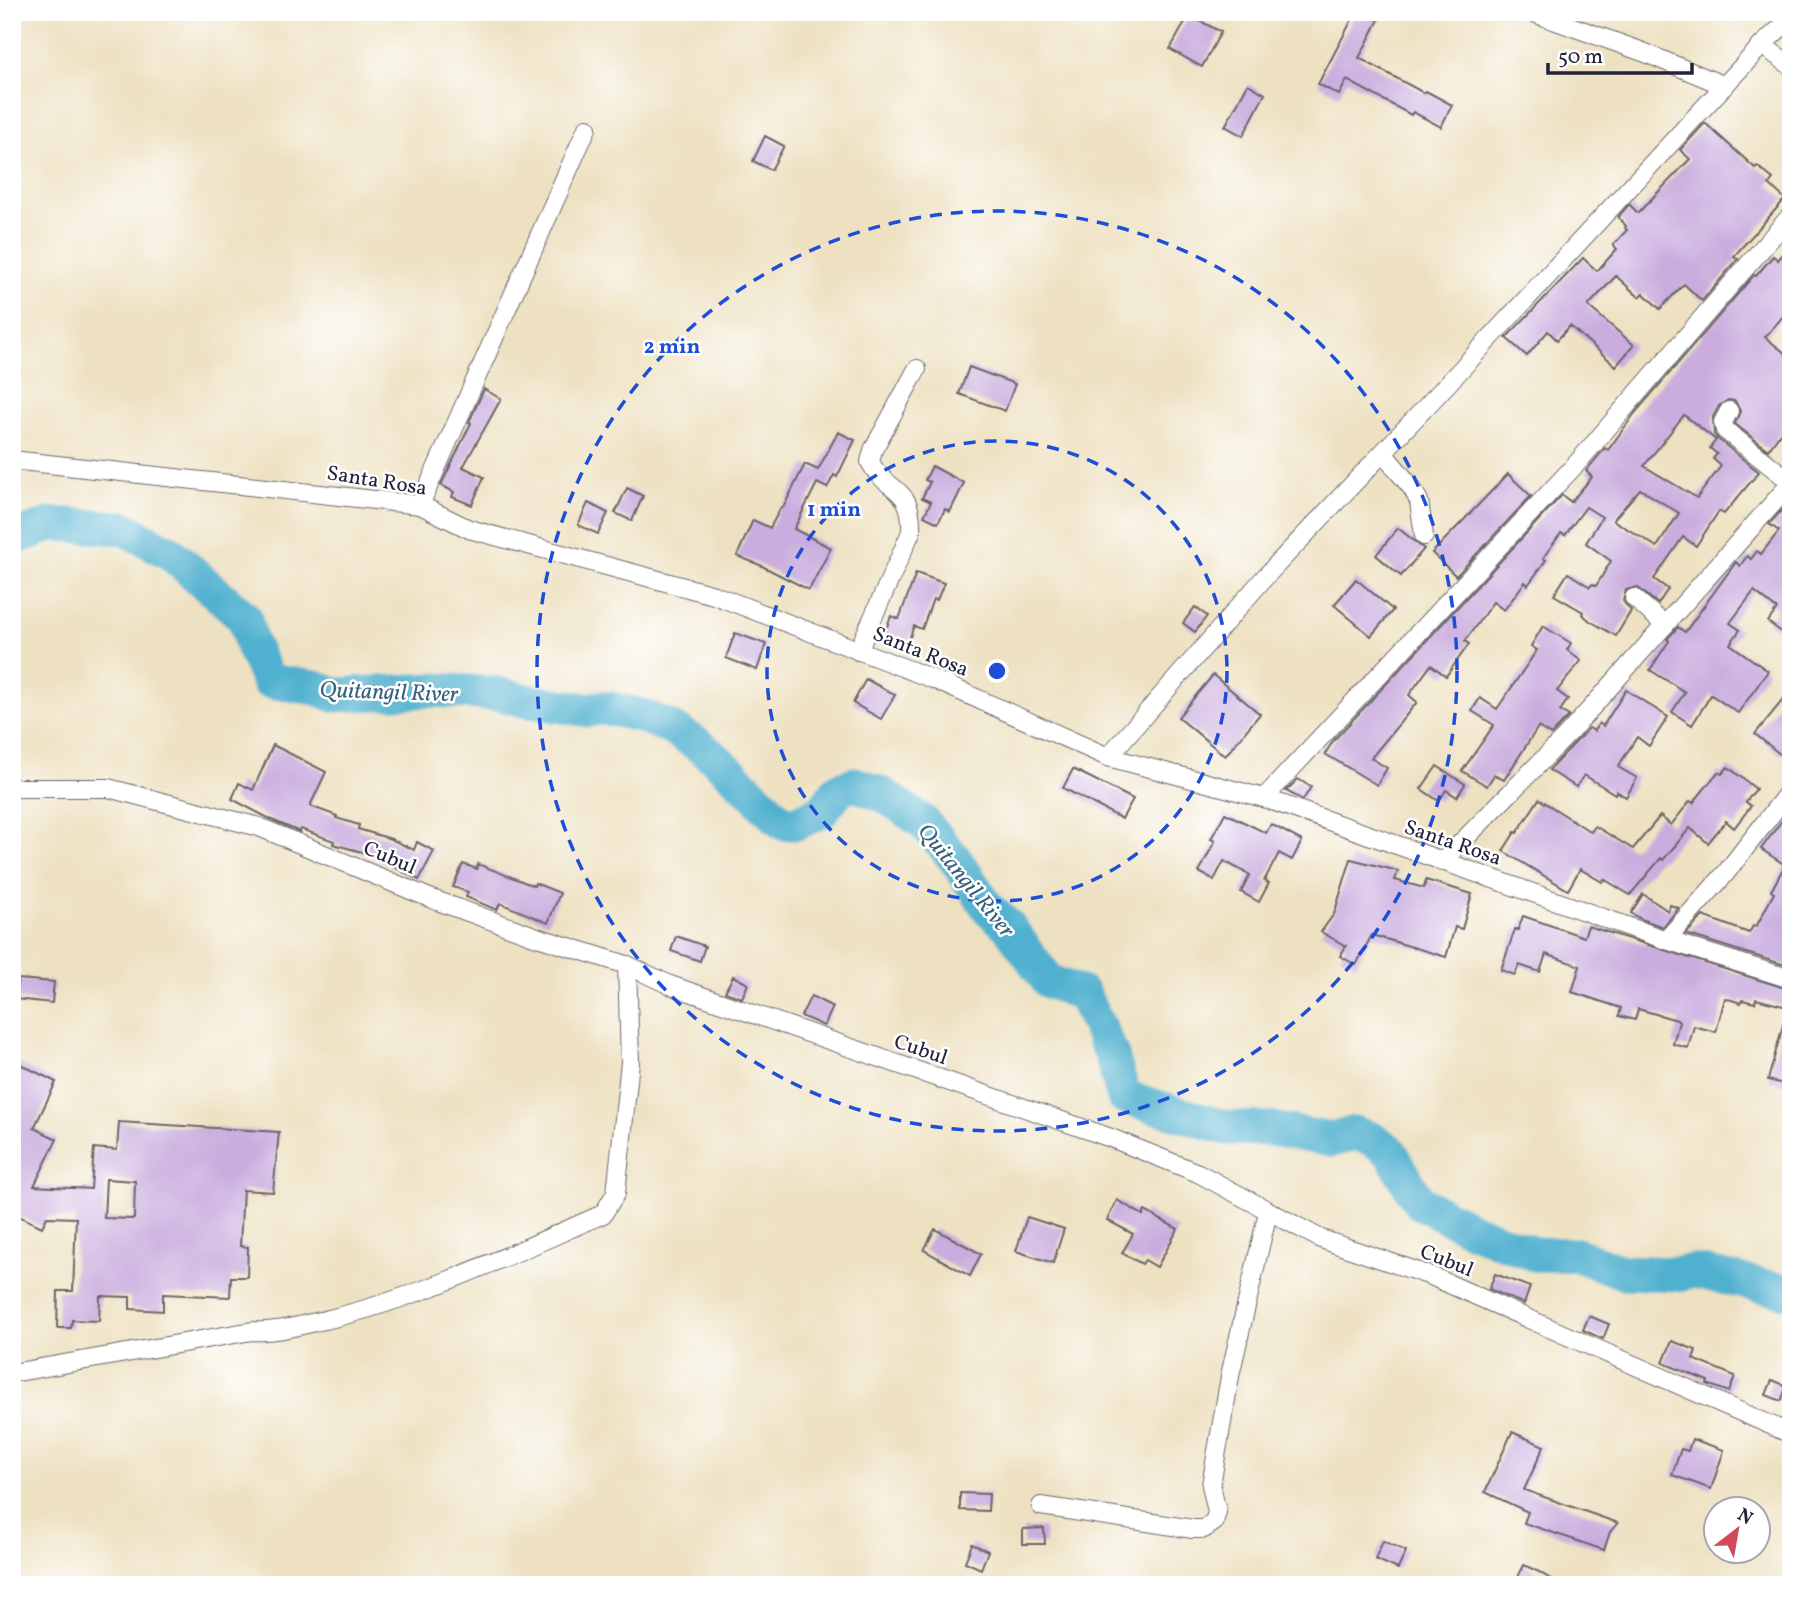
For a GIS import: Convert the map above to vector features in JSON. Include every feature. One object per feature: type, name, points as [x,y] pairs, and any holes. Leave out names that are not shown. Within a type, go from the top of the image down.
[{"type":"street","points":[[1531,12],[1643,52],[1725,86]]},
{"type":"street","points":[[1108,757],[1265,576],[1791,16],[1785,12]]},
{"type":"street","points":[[1762,45],[1791,66]]},
{"type":"street","points":[[420,505],[587,128]]},
{"type":"street","points":[[1264,798],[1578,462],[1791,215]]},
{"type":"street","points":[[858,650],[911,532],[912,520],[905,496],[875,471],[870,462],[873,450],[917,369]]},
{"type":"street","points":[[1442,862],[1569,734],[1791,483],[1725,430],[1723,422],[1729,411]]},
{"type":"street","points":[[1383,453],[1419,500],[1423,536]]},
{"type":"street","name":"Santa Rosa","points":[[12,460],[420,505],[469,529],[714,595],[933,679],[1108,757],[1264,798],[1666,940],[1791,979]]},
{"type":"street","points":[[1634,598],[1665,625]]},
{"type":"street","name":"Cubul","points":[[12,788],[108,788],[259,827],[432,899],[537,937],[628,965],[670,985],[1111,1138],[1198,1173],[1321,1239],[1431,1276],[1791,1434]]},
{"type":"street","points":[[1666,940],[1725,874],[1791,789]]},
{"type":"street","points":[[12,1373],[252,1331],[270,1332],[360,1311],[449,1282],[603,1214],[616,1193],[626,1104],[630,1062],[628,965]]},
{"type":"street","points":[[1041,1506],[1193,1530],[1204,1530],[1214,1522],[1217,1512],[1211,1485],[1213,1472],[1231,1371],[1268,1212]]},
{"type":"building","points":[[1356,12],[1383,12],[1359,58],[1452,105],[1441,127],[1413,112],[1411,115],[1347,80],[1339,95],[1318,84]]},
{"type":"building","points":[[1189,15],[1221,32],[1202,67],[1170,49]]},
{"type":"building","points":[[1248,84],[1265,94],[1243,136],[1225,126]]},
{"type":"building","points":[[1705,123],[1755,168],[1757,166],[1773,179],[1769,184],[1785,199],[1734,256],[1738,259],[1702,301],[1684,284],[1660,309],[1643,293],[1639,297],[1616,276],[1588,306],[1634,345],[1616,366],[1570,326],[1557,340],[1548,331],[1527,356],[1506,338],[1583,258],[1597,271],[1617,249],[1613,245],[1627,230],[1618,217],[1629,204],[1638,213],[1690,159],[1680,150]]},
{"type":"building","points":[[765,136],[784,146],[771,170],[753,161]]},
{"type":"building","points":[[1791,245],[1791,307],[1765,337],[1791,358],[1791,418],[1768,450],[1735,424],[1740,411],[1735,401],[1728,400],[1719,406],[1713,417],[1714,434],[1759,472],[1724,514],[1719,511],[1696,546],[1683,537],[1654,579],[1668,589],[1658,604],[1637,587],[1626,590],[1623,601],[1631,611],[1616,636],[1554,595],[1568,573],[1590,587],[1592,584],[1596,586],[1611,561],[1586,543],[1602,517],[1586,507],[1565,535],[1561,533],[1528,585],[1525,582],[1504,610],[1493,602],[1465,641],[1469,644],[1446,676],[1431,665],[1409,695],[1417,702],[1371,758],[1387,768],[1377,785],[1325,754],[1333,741],[1562,495],[1571,502],[1592,477],[1586,471],[1605,448],[1608,450],[1635,413],[1754,275],[1756,276],[1773,256],[1778,260]],"holes":[[[1684,415],[1716,440],[1710,448],[1717,454],[1713,459],[1721,466],[1697,498],[1644,466]],[[1640,489],[1679,513],[1657,547],[1613,520]]]},
{"type":"building","points":[[969,367],[1015,384],[1005,411],[959,394]]},
{"type":"building","points":[[484,389],[501,399],[463,467],[484,477],[472,505],[452,497],[454,492],[441,485]]},
{"type":"building","points":[[838,432],[855,440],[837,477],[834,475],[827,488],[817,483],[794,529],[831,548],[809,590],[737,556],[753,520],[770,528],[805,464],[818,470]]},
{"type":"building","points":[[932,466],[964,483],[950,512],[945,509],[938,523],[924,516],[931,502],[922,498],[930,482],[925,480]]},
{"type":"building","points":[[1508,474],[1531,496],[1456,576],[1432,553]]},
{"type":"building","points":[[627,488],[643,496],[632,521],[615,513]]},
{"type":"building","points":[[1791,500],[1791,639],[1768,622],[1777,609],[1754,591],[1730,623],[1740,630],[1730,644],[1768,671],[1738,713],[1711,695],[1692,725],[1672,712],[1685,692],[1650,670],[1669,641],[1667,639],[1678,627],[1685,632],[1736,562],[1740,566],[1747,556],[1751,559],[1757,551],[1761,554],[1779,531],[1769,524]]},
{"type":"building","points":[[588,503],[608,513],[598,534],[578,525]]},
{"type":"building","points":[[1398,528],[1424,549],[1401,576],[1376,555]]},
{"type":"building","points":[[916,573],[944,583],[937,600],[933,599],[922,629],[914,626],[907,645],[883,637],[891,616],[899,619]]},
{"type":"building","points":[[1356,579],[1393,610],[1371,636],[1334,605]]},
{"type":"building","points":[[1195,607],[1207,616],[1195,632],[1183,623]]},
{"type":"building","points":[[1543,626],[1571,643],[1567,650],[1581,661],[1557,691],[1568,699],[1560,711],[1569,716],[1551,735],[1538,727],[1504,780],[1494,775],[1487,786],[1462,771],[1494,725],[1472,711],[1480,698],[1497,709],[1537,650],[1531,646]]},
{"type":"building","points":[[735,633],[766,644],[757,670],[726,658]]},
{"type":"building","points":[[1213,675],[1260,714],[1225,756],[1178,717]]},
{"type":"building","points":[[866,679],[895,695],[881,719],[853,703]]},
{"type":"building","points":[[1626,690],[1668,717],[1649,746],[1637,737],[1618,767],[1637,778],[1626,797],[1616,791],[1615,794],[1584,775],[1576,787],[1549,770],[1589,728],[1594,731],[1599,723],[1603,726]]},
{"type":"building","points":[[1791,690],[1791,744],[1781,755],[1755,734]]},
{"type":"building","points":[[273,745],[326,772],[310,806],[359,825],[358,829],[391,839],[414,850],[417,842],[434,851],[419,880],[369,854],[333,844],[334,841],[301,829],[300,832],[232,799],[239,783],[253,790]]},
{"type":"building","points":[[1437,766],[1465,784],[1457,797],[1446,790],[1439,801],[1421,789]]},
{"type":"building","points":[[1728,767],[1756,789],[1746,802],[1751,806],[1734,828],[1726,821],[1708,843],[1690,828],[1630,895],[1604,879],[1602,882],[1580,869],[1568,890],[1503,851],[1539,799],[1591,832],[1595,826],[1633,849],[1660,816],[1671,825],[1718,772],[1722,774]]},
{"type":"building","points":[[1073,769],[1133,799],[1122,819],[1063,788]]},
{"type":"building","points":[[1298,779],[1311,787],[1303,800],[1286,791]]},
{"type":"building","points":[[1791,808],[1791,967],[1686,934],[1703,916],[1749,933],[1753,926],[1756,927],[1785,865],[1761,849]]},
{"type":"building","points":[[1225,813],[1266,833],[1271,824],[1302,841],[1292,860],[1279,853],[1264,881],[1269,883],[1259,902],[1241,892],[1250,875],[1224,861],[1214,880],[1199,872],[1215,841],[1211,839]]},
{"type":"building","points":[[1351,859],[1398,871],[1395,880],[1424,888],[1426,880],[1472,894],[1462,929],[1455,927],[1446,957],[1372,935],[1356,965],[1340,956],[1346,946],[1321,932],[1334,914]]},
{"type":"building","points":[[463,864],[477,869],[478,864],[560,893],[548,923],[500,903],[497,910],[466,897],[468,892],[453,887]]},
{"type":"building","points":[[1643,894],[1668,911],[1670,905],[1679,908],[1663,927],[1641,919],[1631,913]]},
{"type":"building","points":[[1523,916],[1584,937],[1588,926],[1791,990],[1791,1008],[1756,999],[1755,1003],[1742,1000],[1741,1003],[1725,998],[1716,1032],[1694,1026],[1688,1048],[1673,1044],[1679,1022],[1677,1020],[1638,1009],[1635,1020],[1619,1016],[1621,1008],[1572,992],[1580,966],[1546,954],[1540,972],[1519,965],[1515,975],[1501,970],[1515,929],[1518,930]]},
{"type":"building","points":[[676,936],[705,946],[700,961],[671,951]]},
{"type":"building","points":[[733,976],[748,984],[742,998],[725,992]]},
{"type":"building","points":[[18,979],[54,982],[52,1003],[15,999]]},
{"type":"building","points":[[811,996],[833,1007],[824,1026],[801,1016]]},
{"type":"building","points":[[1786,1014],[1791,1014],[1791,1086],[1768,1080]]},
{"type":"building","points":[[12,1060],[56,1082],[34,1128],[57,1139],[34,1186],[91,1189],[94,1148],[117,1150],[119,1122],[279,1132],[273,1192],[243,1190],[240,1246],[248,1247],[247,1277],[231,1277],[230,1297],[163,1294],[163,1311],[130,1309],[130,1297],[100,1296],[99,1321],[72,1320],[71,1328],[57,1328],[58,1291],[73,1291],[76,1218],[47,1217],[42,1227],[12,1213]],"holes":[[[106,1179],[135,1181],[134,1219],[104,1218]]]},
{"type":"building","points":[[1117,1200],[1143,1215],[1145,1211],[1178,1229],[1157,1267],[1145,1260],[1142,1264],[1122,1253],[1133,1234],[1107,1220]]},
{"type":"building","points":[[1027,1217],[1064,1229],[1053,1263],[1016,1251]]},
{"type":"building","points":[[935,1229],[981,1254],[970,1276],[924,1250]]},
{"type":"building","points":[[1495,1274],[1530,1287],[1524,1304],[1489,1289]]},
{"type":"building","points":[[1589,1316],[1609,1324],[1603,1339],[1583,1330]]},
{"type":"building","points":[[1672,1341],[1696,1350],[1693,1359],[1735,1376],[1729,1392],[1663,1363]]},
{"type":"building","points":[[1772,1380],[1787,1386],[1781,1401],[1766,1395]]},
{"type":"building","points":[[1512,1432],[1544,1446],[1524,1490],[1618,1523],[1610,1532],[1604,1550],[1524,1523],[1528,1512],[1485,1492]]},
{"type":"building","points":[[1692,1439],[1724,1450],[1711,1489],[1672,1475],[1681,1449],[1688,1451]]},
{"type":"building","points":[[960,1493],[989,1494],[988,1511],[960,1510]]},
{"type":"building","points":[[1044,1528],[1045,1544],[1023,1544],[1023,1529]]},
{"type":"building","points":[[1383,1541],[1406,1551],[1398,1569],[1375,1559]]},
{"type":"building","points":[[972,1544],[988,1551],[981,1569],[965,1562]]},
{"type":"building","points":[[1524,1565],[1539,1572],[1560,1585],[1514,1585]]},
{"type":"waterway","name":"Quitangil River","points":[[12,539],[52,524],[123,528],[169,552],[245,618],[251,643],[268,681],[316,688],[335,695],[436,690],[499,694],[589,710],[597,708],[621,711],[669,727],[690,740],[728,770],[783,823],[796,823],[822,811],[839,789],[854,784],[884,795],[923,822],[955,859],[989,909],[1009,927],[1048,981],[1083,994],[1111,1053],[1124,1097],[1227,1128],[1272,1129],[1332,1140],[1354,1133],[1372,1139],[1390,1151],[1419,1202],[1473,1230],[1534,1254],[1577,1255],[1622,1272],[1678,1274],[1694,1271],[1791,1292]]}]
